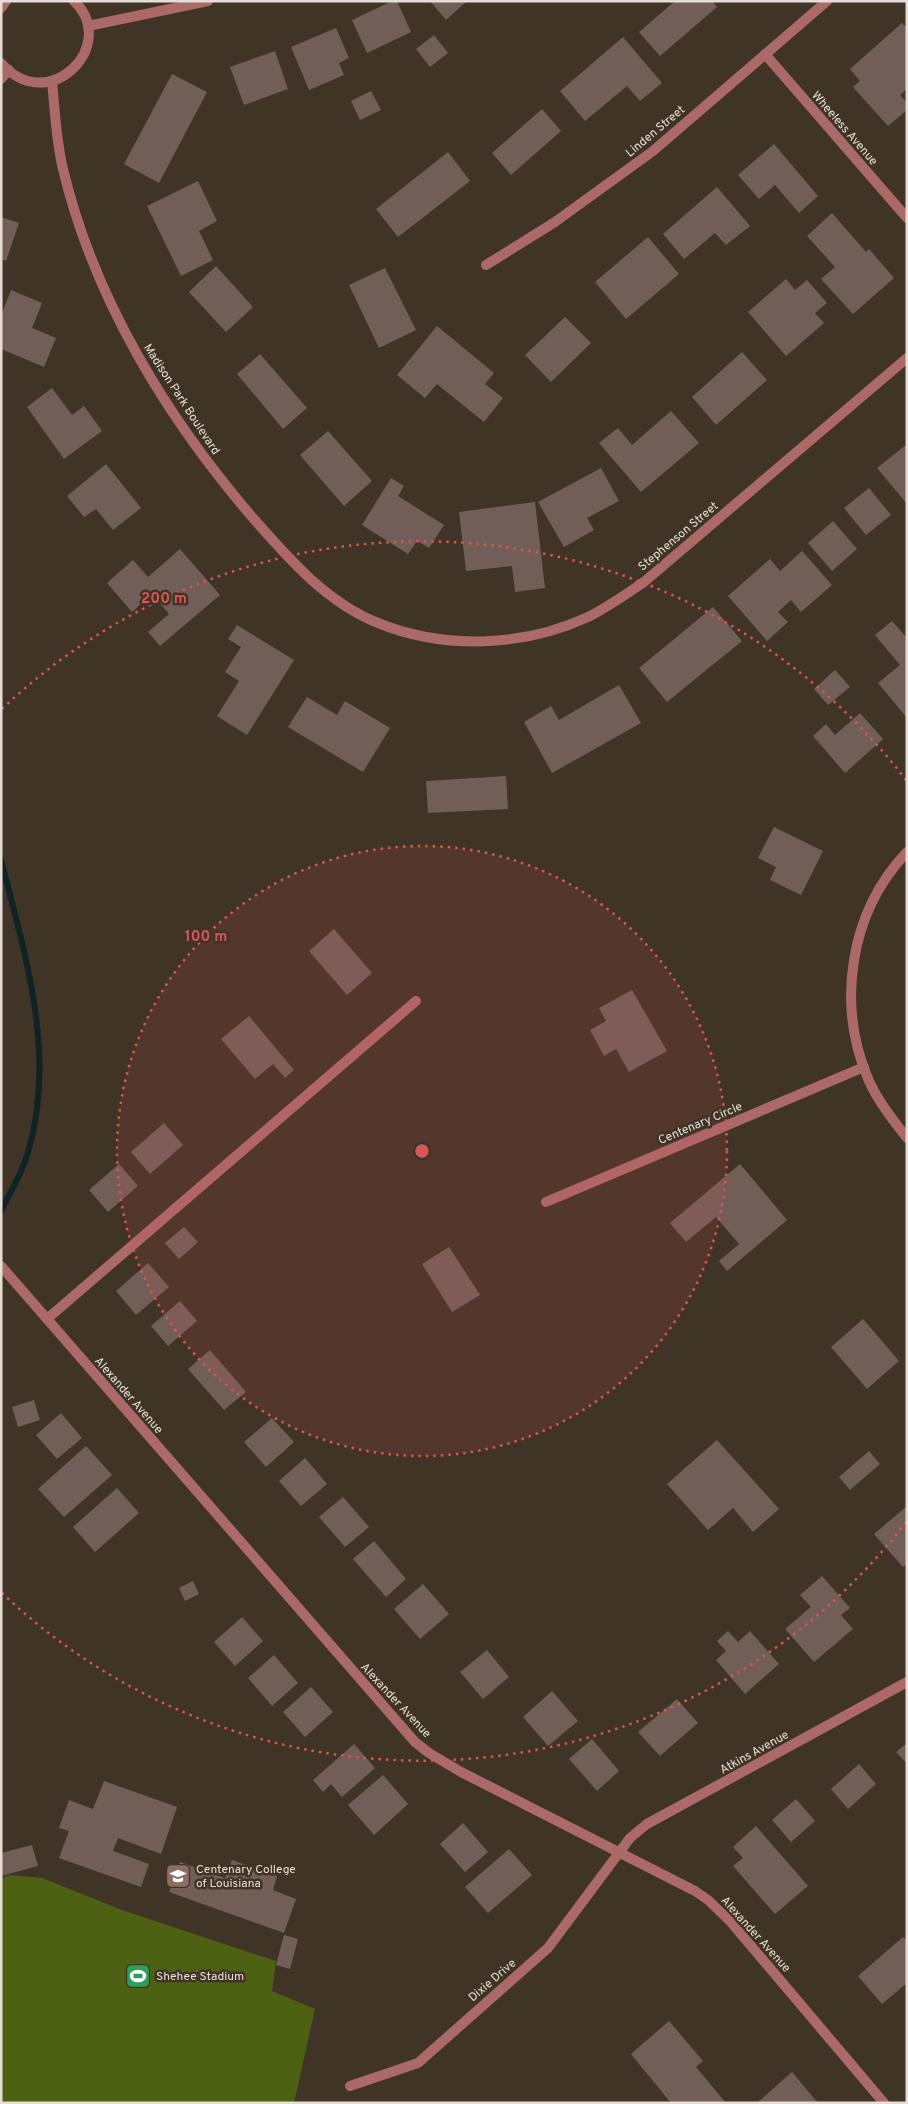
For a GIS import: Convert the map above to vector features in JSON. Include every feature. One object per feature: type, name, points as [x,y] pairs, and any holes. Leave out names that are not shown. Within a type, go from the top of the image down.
[{"type":"street","points":[[1,8],[6,1]]},
{"type":"street","points":[[1,79],[5,66],[14,75],[29,81],[46,82],[60,78],[74,69],[84,55],[88,39],[88,26],[74,1]]},
{"type":"street","points":[[88,26],[208,1]]},
{"type":"street","name":"Linden Street","points":[[486,265],[555,222],[653,151],[827,1]]},
{"type":"street","name":"Wheeless Avenue","points":[[765,54],[907,218]]},
{"type":"street","name":"Madison Park Boulevard","points":[[52,81],[63,168],[79,224],[106,292],[132,346],[194,445],[221,481],[290,560],[311,580],[339,602],[375,622],[394,629],[424,636]]},
{"type":"street","name":"Stephenson Street","points":[[424,636],[464,642],[506,640],[548,632],[607,607],[644,582],[907,358]]},
{"type":"street","points":[[907,852],[876,894],[861,929],[852,967],[851,1010],[856,1046],[869,1082],[907,1138]]},
{"type":"street","points":[[47,1319],[416,1001]]},
{"type":"street","name":"Centenary Circle","points":[[546,1202],[864,1067]]},
{"type":"street","name":"Alexander Avenue","points":[[1,1266],[415,1742],[429,1753],[461,1772],[620,1852],[695,1891],[708,1900],[730,1921],[884,2103]]},
{"type":"street","name":"Atkins Avenue","points":[[620,1852],[630,1838],[647,1824],[907,1682]]},
{"type":"street","name":"Dixie Drive","points":[[350,2086],[418,2063],[548,1948],[620,1852]]},
{"type":"green space","name":"Shehee Stadium","points":[[8,1875],[42,1878],[122,1910],[276,1961],[272,1991],[315,2009],[294,2103],[1,2103],[1,1879]]},
{"type":"building","points":[[392,1],[397,1],[411,32],[367,53],[352,20]]},
{"type":"building","points":[[430,1],[467,1],[446,20]]},
{"type":"building","points":[[675,1],[712,1],[717,7],[660,56],[639,32]]},
{"type":"building","points":[[902,23],[907,28],[907,89],[900,95],[907,103],[907,110],[888,126],[853,87],[860,81],[850,69]]},
{"type":"building","points":[[336,28],[349,58],[339,63],[344,75],[309,90],[291,47]]},
{"type":"building","points":[[434,35],[448,53],[430,67],[416,49]]},
{"type":"building","points":[[623,37],[662,83],[640,101],[627,86],[585,121],[560,91]]},
{"type":"building","points":[[275,51],[288,89],[244,105],[230,67]]},
{"type":"building","points":[[172,74],[207,92],[159,183],[124,164]]},
{"type":"building","points":[[371,91],[381,110],[360,120],[351,101]]},
{"type":"building","points":[[542,109],[561,131],[511,175],[492,153]]},
{"type":"building","points":[[774,144],[818,196],[799,213],[775,185],[759,199],[738,175]]},
{"type":"building","points":[[448,152],[470,181],[398,237],[376,209]]},
{"type":"building","points":[[198,181],[217,221],[199,231],[213,260],[181,276],[147,206]]},
{"type":"building","points":[[717,187],[750,226],[726,245],[715,233],[684,259],[663,234]]},
{"type":"building","points":[[832,213],[866,252],[869,249],[894,278],[853,314],[821,279],[835,267],[807,236]]},
{"type":"building","points":[[1,217],[19,223],[6,261],[1,259]]},
{"type":"building","points":[[648,237],[679,274],[626,319],[595,282]]},
{"type":"building","points":[[216,266],[253,307],[226,332],[189,292]]},
{"type":"building","points":[[385,268],[416,330],[379,348],[349,285]]},
{"type":"building","points":[[786,279],[795,290],[807,280],[827,303],[815,313],[824,323],[786,356],[748,312]]},
{"type":"building","points":[[11,290],[42,303],[32,328],[56,338],[44,367],[1,349],[1,315]]},
{"type":"building","points":[[565,317],[591,343],[551,382],[525,355]]},
{"type":"building","points":[[437,326],[494,373],[485,384],[503,398],[484,422],[437,384],[425,398],[397,375]]},
{"type":"building","points":[[742,352],[767,380],[716,425],[692,397]]},
{"type":"building","points":[[260,354],[307,408],[283,429],[237,374]]},
{"type":"building","points":[[52,388],[72,415],[84,406],[102,431],[64,459],[27,407]]},
{"type":"building","points":[[671,411],[699,443],[641,492],[599,443],[618,428],[632,445]]},
{"type":"building","points":[[328,431],[372,481],[344,506],[300,455]]},
{"type":"building","points":[[907,444],[907,504],[877,468]]},
{"type":"building","points":[[106,464],[141,508],[113,530],[96,509],[84,517],[67,496]]},
{"type":"building","points":[[601,468],[619,501],[587,518],[594,530],[564,547],[538,502]]},
{"type":"building","points":[[391,478],[404,486],[398,496],[444,525],[429,548],[417,541],[408,554],[362,525]]},
{"type":"building","points":[[869,488],[891,515],[866,535],[844,508]]},
{"type":"building","points":[[535,502],[545,588],[515,592],[512,566],[466,571],[459,512]]},
{"type":"building","points":[[833,521],[857,549],[832,571],[808,543]]},
{"type":"building","points":[[180,549],[220,595],[160,646],[148,632],[169,614],[152,594],[132,612],[107,583],[133,560],[148,577]]},
{"type":"building","points":[[802,551],[832,585],[801,612],[791,600],[778,612],[788,622],[767,641],[728,596],[770,559],[780,571]]},
{"type":"building","points":[[713,607],[742,641],[667,702],[639,668]]},
{"type":"building","points":[[892,621],[907,638],[907,718],[878,683],[900,665],[875,635]]},
{"type":"building","points":[[237,625],[294,660],[247,735],[217,716],[239,681],[225,672],[241,647],[228,639]]},
{"type":"building","points":[[835,670],[850,687],[828,705],[814,689]]},
{"type":"building","points":[[619,685],[641,723],[552,773],[524,722],[551,706],[559,720]]},
{"type":"building","points":[[307,697],[337,715],[345,701],[390,728],[363,772],[288,727]]},
{"type":"building","points":[[860,713],[883,739],[845,773],[813,736],[826,724],[835,735]]},
{"type":"building","points":[[506,776],[508,809],[428,813],[426,781]]},
{"type":"building","points":[[774,827],[823,851],[801,895],[770,880],[776,867],[758,858]]},
{"type":"building","points":[[334,929],[372,973],[347,995],[309,951]]},
{"type":"building","points":[[632,990],[667,1051],[629,1072],[616,1049],[604,1056],[590,1030],[606,1021],[599,1008]]},
{"type":"building","points":[[249,1016],[294,1070],[285,1078],[273,1064],[255,1079],[221,1039]]},
{"type":"building","points":[[164,1123],[183,1145],[150,1174],[131,1152]]},
{"type":"building","points":[[119,1164],[138,1186],[108,1212],[89,1190]]},
{"type":"building","points":[[740,1164],[787,1220],[727,1271],[719,1261],[739,1244],[716,1217],[686,1242],[670,1223]]},
{"type":"building","points":[[184,1227],[198,1242],[179,1259],[165,1243]]},
{"type":"building","points":[[449,1247],[480,1295],[452,1312],[422,1264]]},
{"type":"building","points":[[148,1263],[169,1287],[136,1315],[116,1291]]},
{"type":"building","points":[[180,1301],[197,1321],[168,1346],[151,1326]]},
{"type":"building","points":[[863,1319],[899,1361],[867,1389],[831,1347]]},
{"type":"building","points":[[210,1350],[246,1392],[224,1410],[188,1369]]},
{"type":"building","points":[[34,1400],[40,1420],[18,1427],[12,1407]]},
{"type":"building","points":[[61,1413],[82,1438],[57,1459],[36,1435]]},
{"type":"building","points":[[272,1418],[294,1442],[266,1467],[244,1442]]},
{"type":"building","points":[[717,1440],[779,1509],[753,1532],[733,1508],[708,1530],[667,1484]]},
{"type":"building","points":[[86,1446],[112,1475],[64,1517],[38,1489]]},
{"type":"building","points":[[869,1451],[880,1464],[850,1490],[839,1477]]},
{"type":"building","points":[[305,1458],[327,1484],[301,1506],[279,1481]]},
{"type":"building","points":[[117,1488],[139,1513],[95,1552],[73,1527]]},
{"type":"building","points":[[343,1497],[369,1527],[345,1547],[319,1517]]},
{"type":"building","points":[[907,1506],[907,1564],[903,1567],[874,1534]]},
{"type":"building","points":[[374,1541],[406,1579],[386,1597],[353,1559]]},
{"type":"building","points":[[822,1576],[850,1608],[841,1615],[853,1629],[814,1662],[785,1629],[811,1607],[800,1595]]},
{"type":"building","points":[[193,1581],[199,1594],[185,1601],[179,1588]]},
{"type":"building","points":[[423,1584],[449,1614],[420,1639],[394,1609]]},
{"type":"building","points":[[242,1617],[263,1641],[235,1666],[214,1642]]},
{"type":"building","points":[[728,1631],[738,1642],[750,1631],[779,1664],[745,1694],[716,1660],[726,1651],[717,1641]]},
{"type":"building","points":[[487,1650],[509,1677],[483,1699],[460,1672]]},
{"type":"building","points":[[274,1655],[298,1683],[272,1706],[248,1678]]},
{"type":"building","points":[[311,1687],[333,1712],[305,1737],[283,1712]]},
{"type":"building","points":[[552,1691],[578,1721],[548,1746],[523,1717]]},
{"type":"building","points":[[677,1699],[698,1723],[660,1756],[638,1732]]},
{"type":"building","points":[[592,1739],[619,1771],[597,1791],[569,1759]]},
{"type":"building","points":[[907,1743],[907,1764],[896,1752]]},
{"type":"building","points":[[354,1744],[375,1768],[342,1797],[331,1784],[323,1792],[313,1780]]},
{"type":"building","points":[[859,1764],[876,1784],[848,1809],[831,1789]]},
{"type":"building","points":[[383,1775],[408,1804],[374,1835],[348,1805]]},
{"type":"building","points":[[104,1781],[177,1807],[161,1854],[118,1838],[113,1851],[149,1864],[141,1887],[59,1858],[69,1831],[59,1828],[69,1800],[93,1809]]},
{"type":"building","points":[[796,1799],[815,1821],[791,1842],[772,1820]]},
{"type":"building","points":[[463,1823],[488,1852],[465,1872],[440,1844]]},
{"type":"building","points":[[756,1826],[808,1886],[775,1914],[733,1866],[743,1858],[733,1847]]},
{"type":"building","points":[[32,1845],[38,1866],[1,1876],[1,1853]]},
{"type":"building","points":[[509,1849],[532,1875],[488,1913],[465,1887]]},
{"type":"building","points":[[232,1860],[277,1876],[273,1890],[296,1899],[284,1933],[169,1892],[180,1862],[225,1878]]},
{"type":"building","points":[[284,1935],[298,1939],[290,1969],[276,1965]]},
{"type":"building","points":[[903,1937],[907,1941],[907,1983],[882,2004],[858,1976]]},
{"type":"building","points":[[669,2021],[703,2061],[696,2067],[726,2103],[671,2103],[631,2054]]},
{"type":"building","points":[[792,2072],[818,2103],[757,2103]]},
{"type":"waterway","points":[[1,860],[28,968],[39,1042],[39,1079],[36,1115],[28,1152],[20,1174],[1,1211]]},
{"type":"place","name":"Centenary College of Louisiana","points":[[178,1876]]},
{"type":"place","name":"Shehee Stadium","points":[[138,1976]]}]
